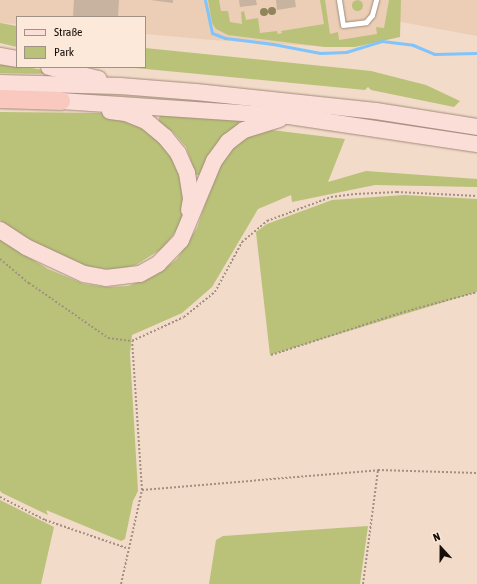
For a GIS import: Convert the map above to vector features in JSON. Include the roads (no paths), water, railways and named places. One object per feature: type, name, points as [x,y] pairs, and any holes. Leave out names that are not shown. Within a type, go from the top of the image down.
[{"type":"highway","points":[[0,99],[61,101]]},
{"type":"main road","points":[[0,56],[16,59]]},
{"type":"main road","points":[[53,68],[120,86]]},
{"type":"main road","points":[[0,83],[120,86],[288,101],[477,127]]},
{"type":"main road","points":[[61,101],[289,116],[477,144]]},
{"type":"main road","points":[[61,101],[126,113],[146,122],[165,137],[178,152],[187,173],[191,199],[187,226]]},
{"type":"main road","points":[[0,230],[26,247],[84,274],[122,278],[140,274],[158,264],[181,240],[214,161],[228,142],[244,130],[289,116]]},
{"type":"lane","points":[[338,0],[343,25],[366,22],[372,15],[376,0]]},
{"type":"waterway","points":[[205,0],[212,33],[225,38],[273,44],[320,53],[346,52],[382,41],[413,45],[434,54],[477,53]]}]
